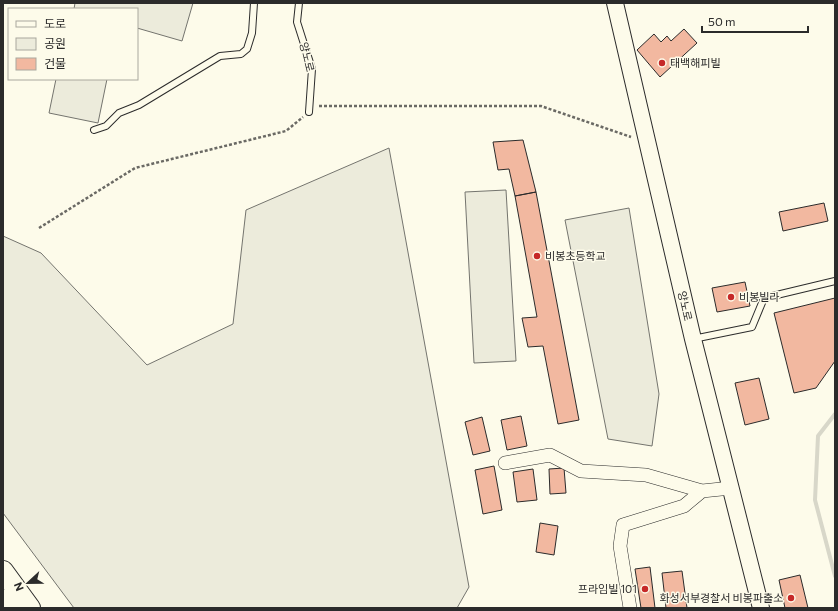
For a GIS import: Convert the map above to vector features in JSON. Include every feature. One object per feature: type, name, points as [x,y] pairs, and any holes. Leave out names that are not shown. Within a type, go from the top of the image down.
[{"type":"main road","points":[[3,571],[30,608]]},
{"type":"main road","points":[[3,600],[9,608]]},
{"type":"street","name":"양노로","points":[[615,3],[693,339],[761,608]]},
{"type":"street","points":[[505,463],[550,455],[581,471],[646,475],[702,491],[731,488]]},
{"type":"street","points":[[630,608],[620,546],[623,525],[684,506],[702,491]]},
{"type":"lane","points":[[94,130],[106,126],[119,113],[139,105],[220,56],[241,54],[248,49],[252,33],[254,3]]},
{"type":"lane","name":"양노로","points":[[299,3],[297,22],[312,69],[309,112]]},
{"type":"lane","points":[[693,339],[752,327],[764,298],[835,281]]},
{"type":"path","points":[[39,228],[135,168],[286,131],[315,106],[541,106],[647,142]]},
{"type":"green space","points":[[75,3],[193,3],[182,41],[138,28],[138,8],[74,8]]},
{"type":"green space","points":[[56,80],[107,80],[98,123],[49,113]]},
{"type":"green space","points":[[389,148],[469,587],[457,608],[74,608],[3,513],[3,236],[41,253],[147,365],[233,324],[246,210]]},
{"type":"green space","points":[[506,190],[516,361],[474,363],[465,192]]},
{"type":"green space","points":[[629,208],[659,394],[652,446],[608,439],[565,220]]},
{"type":"building","name":"태백해피빌","points":[[684,29],[697,43],[660,77],[637,50],[654,34],[661,42],[667,36],[671,41]]},
{"type":"building","points":[[523,140],[536,192],[515,196],[509,169],[498,170],[493,142]]},
{"type":"building","name":"비봉초등학교","points":[[536,192],[579,420],[558,424],[543,346],[528,347],[522,318],[537,317],[515,196]]},
{"type":"building","points":[[824,203],[828,221],[783,231],[779,212]]},
{"type":"building","name":"비봉빌라","points":[[745,282],[750,306],[717,312],[712,288]]},
{"type":"building","points":[[835,298],[835,361],[816,388],[794,393],[774,313]]},
{"type":"building","points":[[759,378],[769,419],[745,425],[735,383]]},
{"type":"building","points":[[521,416],[527,446],[507,450],[501,420]]},
{"type":"building","points":[[482,417],[490,451],[473,455],[465,422]]},
{"type":"building","points":[[494,466],[502,510],[483,514],[475,470]]},
{"type":"building","points":[[564,468],[566,493],[550,494],[549,469]]},
{"type":"building","points":[[533,469],[537,500],[517,502],[513,472]]},
{"type":"building","points":[[540,523],[558,526],[554,555],[536,552]]},
{"type":"building","name":"프라임빌 101","points":[[650,567],[655,608],[641,608],[635,569]]},
{"type":"building","points":[[682,571],[687,608],[666,608],[662,573]]},
{"type":"building","points":[[800,575],[808,608],[785,608],[779,580]]},
{"type":"waterway","points":[[835,414],[818,436],[815,500],[835,576]]},
{"type":"place","name":"태백해피빌","points":[[662,63]]},
{"type":"place","name":"비봉초등학교","points":[[537,256]]},
{"type":"place","name":"비봉빌라","points":[[731,297]]},
{"type":"place","name":"프라임빌 101","points":[[645,589]]},
{"type":"place","name":"화성서부경찰서 비봉파출소","points":[[791,598]]}]
